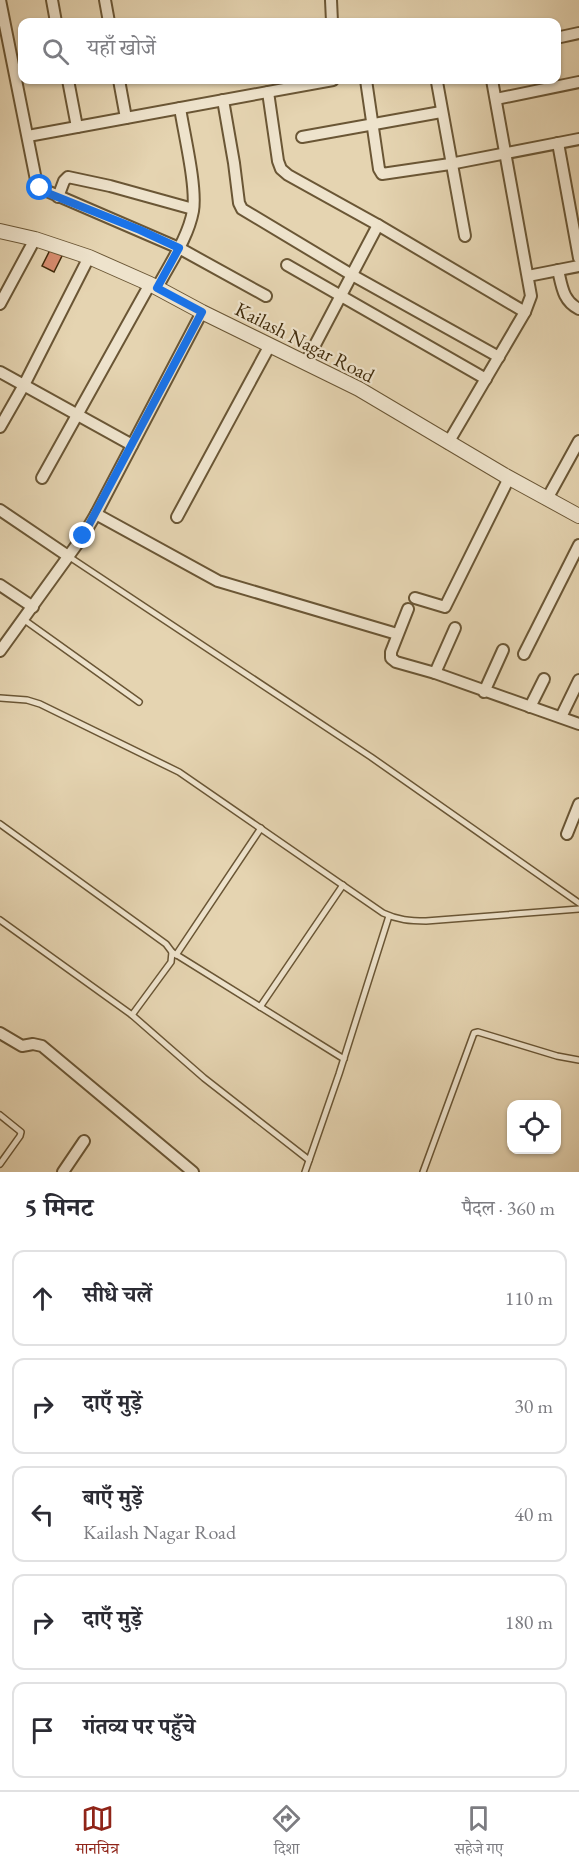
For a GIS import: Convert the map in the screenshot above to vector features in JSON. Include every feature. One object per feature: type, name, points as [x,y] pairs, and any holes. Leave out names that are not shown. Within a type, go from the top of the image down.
[{"type":"street","points":[[0,0],[36,180],[40,188],[179,248],[266,296]]},
{"type":"street","points":[[52,0],[55,18]]},
{"type":"street","points":[[105,0],[108,18]]},
{"type":"street","points":[[331,0],[332,18]]},
{"type":"street","points":[[561,37],[579,33]]},
{"type":"street","points":[[496,99],[579,82]]},
{"type":"street","points":[[69,84],[77,127]]},
{"type":"street","points":[[120,84],[126,118]]},
{"type":"street","points":[[28,136],[311,84]]},
{"type":"street","points":[[367,84],[379,169],[382,174],[450,164],[579,139]]},
{"type":"street","points":[[436,84],[465,236]]},
{"type":"street","points":[[448,443],[525,312],[531,296],[493,84]]},
{"type":"street","points":[[268,92],[278,161],[281,169],[288,175],[525,312]]},
{"type":"street","points":[[223,100],[239,203],[242,209],[499,357]]},
{"type":"street","points":[[42,478],[77,415],[179,248],[188,229],[193,209],[193,192],[180,108]]},
{"type":"street","points":[[302,137],[441,112]]},
{"type":"street","points":[[558,143],[579,258]]},
{"type":"street","points":[[58,197],[68,177],[193,209]]},
{"type":"street","points":[[306,362],[378,225]]},
{"type":"street","name":"Kailash Nagar Road","points":[[0,231],[35,239],[89,257],[154,286],[359,389],[508,478],[579,516]]},
{"type":"street","points":[[0,304],[35,239]]},
{"type":"street","points":[[0,427],[89,257]]},
{"type":"street","points":[[287,264],[486,379]]},
{"type":"street","points":[[528,276],[579,266]]},
{"type":"street","points":[[558,270],[565,297],[568,302],[579,309]]},
{"type":"street","points":[[0,651],[96,514],[202,312]]},
{"type":"street","points":[[177,517],[270,345]]},
{"type":"street","points":[[0,372],[132,445]]},
{"type":"street","points":[[547,499],[578,445]]},
{"type":"street","points":[[415,598],[445,608],[508,478]]},
{"type":"street","points":[[0,510],[68,556]]},
{"type":"street","points":[[96,514],[218,581],[397,634]]},
{"type":"street","points":[[524,654],[579,545]]},
{"type":"street","points":[[0,585],[33,607]]},
{"type":"street","points":[[408,609],[391,652],[391,658],[396,662],[435,673],[579,724]]},
{"type":"street","points":[[435,673],[455,628]]},
{"type":"street","points":[[484,692],[503,650]]},
{"type":"street","points":[[530,707],[544,679]]},
{"type":"street","points":[[561,717],[579,680]]},
{"type":"street","points":[[567,834],[579,804]]},
{"type":"street","points":[[0,1033],[22,1046],[33,1044],[42,1046],[194,1172]]},
{"type":"street","points":[[63,1172],[84,1141]]},
{"type":"lane","points":[[68,556],[371,757],[579,903]]},
{"type":"lane","points":[[23,619],[139,702]]},
{"type":"lane","points":[[0,698],[27,700],[40,704],[157,759],[388,916],[417,921],[579,909]]},
{"type":"lane","points":[[0,824],[166,944],[174,953],[344,1059]]},
{"type":"lane","points":[[132,1015],[171,962],[174,953],[261,828]]},
{"type":"lane","points":[[260,1007],[343,885]]},
{"type":"lane","points":[[305,1172],[344,1059],[388,916]]},
{"type":"lane","points":[[0,920],[132,1015],[204,1078],[309,1160]]},
{"type":"lane","points":[[423,1172],[474,1033],[478,1032],[579,1060]]},
{"type":"lane","points":[[0,1115],[21,1132],[0,1164]]},
{"type":"building","points":[[55,240],[67,246],[54,272],[42,266]]},
{"type":"route","points":[[40,188],[179,248],[157,288],[202,312],[83,536]]}]
